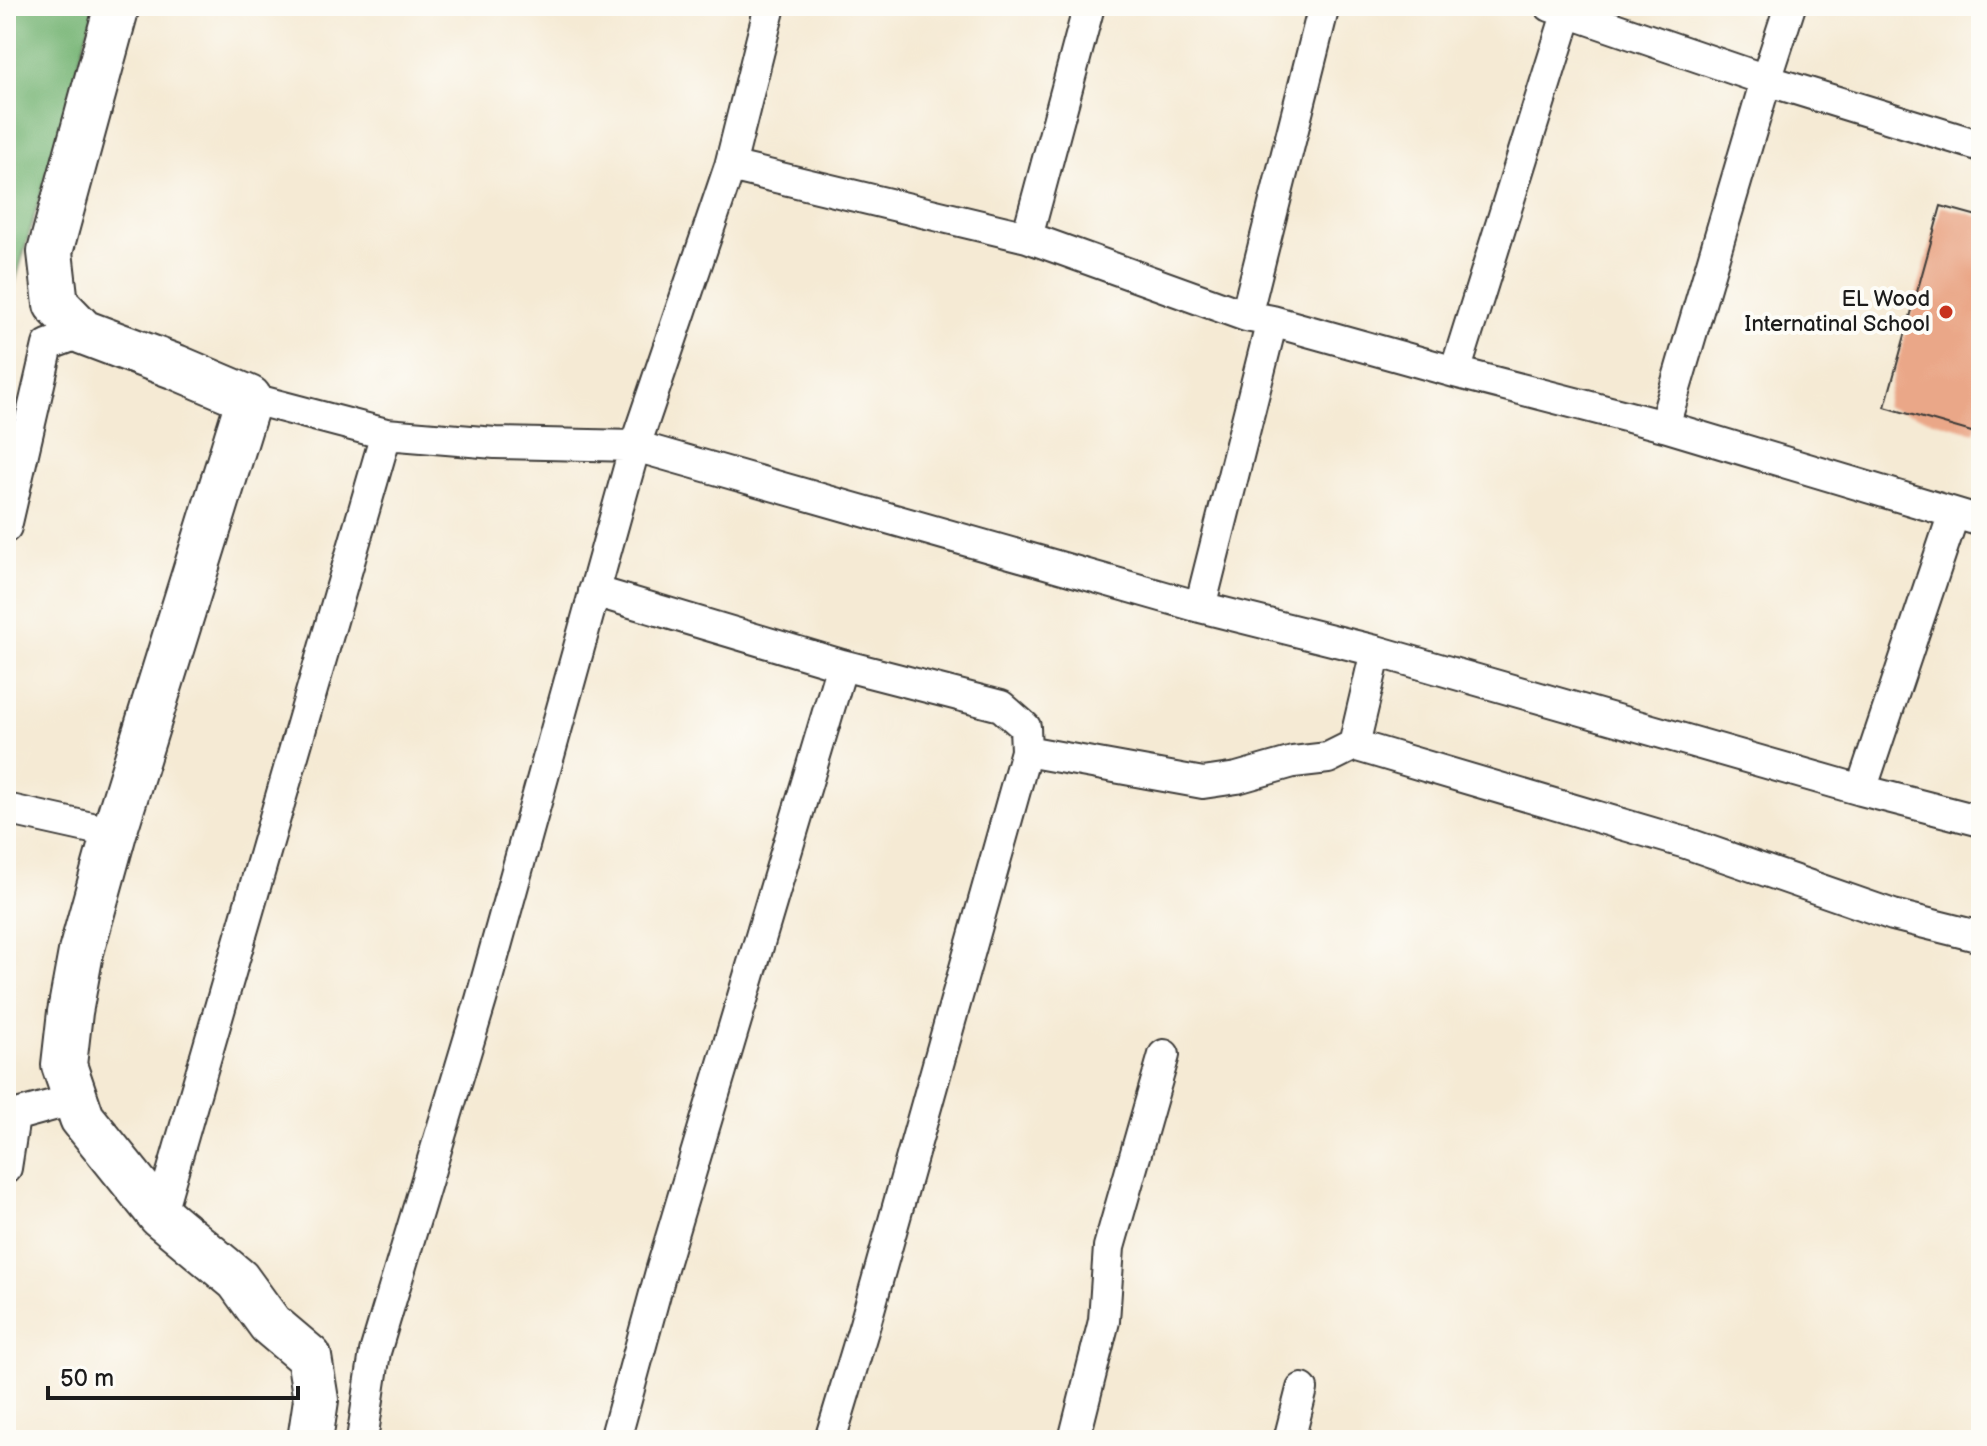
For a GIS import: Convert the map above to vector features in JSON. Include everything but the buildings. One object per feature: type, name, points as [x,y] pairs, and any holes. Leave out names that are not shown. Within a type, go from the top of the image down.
[{"type":"street","points":[[117,6],[50,252],[56,304],[83,332],[249,398],[386,434],[495,443],[635,446],[1200,607],[1376,651],[1861,790],[1981,821]]},
{"type":"street","points":[[362,1440],[375,1352],[481,1000],[635,446],[730,166],[770,6]]},
{"type":"street","points":[[1027,237],[1089,6]]},
{"type":"street","points":[[1200,607],[1324,6]]},
{"type":"street","points":[[1664,426],[1790,6]]},
{"type":"street","points":[[1455,372],[1559,8],[1766,80],[1979,139]]},
{"type":"street","points":[[730,166],[1027,237],[1259,318],[1664,426],[1967,517],[1861,790]]},
{"type":"street","points":[[6,527],[48,345],[83,332]]},
{"type":"street","points":[[249,398],[114,833],[81,952],[64,1065],[82,1118],[160,1215],[238,1280],[270,1324],[309,1357],[316,1400],[310,1440]]},
{"type":"street","points":[[160,1215],[386,434]]},
{"type":"street","points":[[594,591],[842,665],[1001,706],[1025,727],[1026,751],[830,1440]]},
{"type":"street","points":[[1354,745],[1376,651]]},
{"type":"street","points":[[615,1440],[662,1268],[842,665]]},
{"type":"street","points":[[1026,751],[1203,783],[1237,778],[1293,762],[1328,758],[1354,745],[1686,843],[1893,915],[1981,937]]},
{"type":"street","points":[[6,809],[114,833]]},
{"type":"street","points":[[1074,1440],[1104,1321],[1109,1247],[1164,1055]]},
{"type":"street","points":[[6,1168],[10,1118],[75,1099]]},
{"type":"street","points":[[1289,1440],[1302,1389]]},
{"type":"path","points":[[6,23],[13,6]]},
{"type":"green space","points":[[6,6],[95,6],[8,307],[6,306]]},
{"type":"place","name":"EL Wood Internatinal School","points":[[1946,312]]}]
